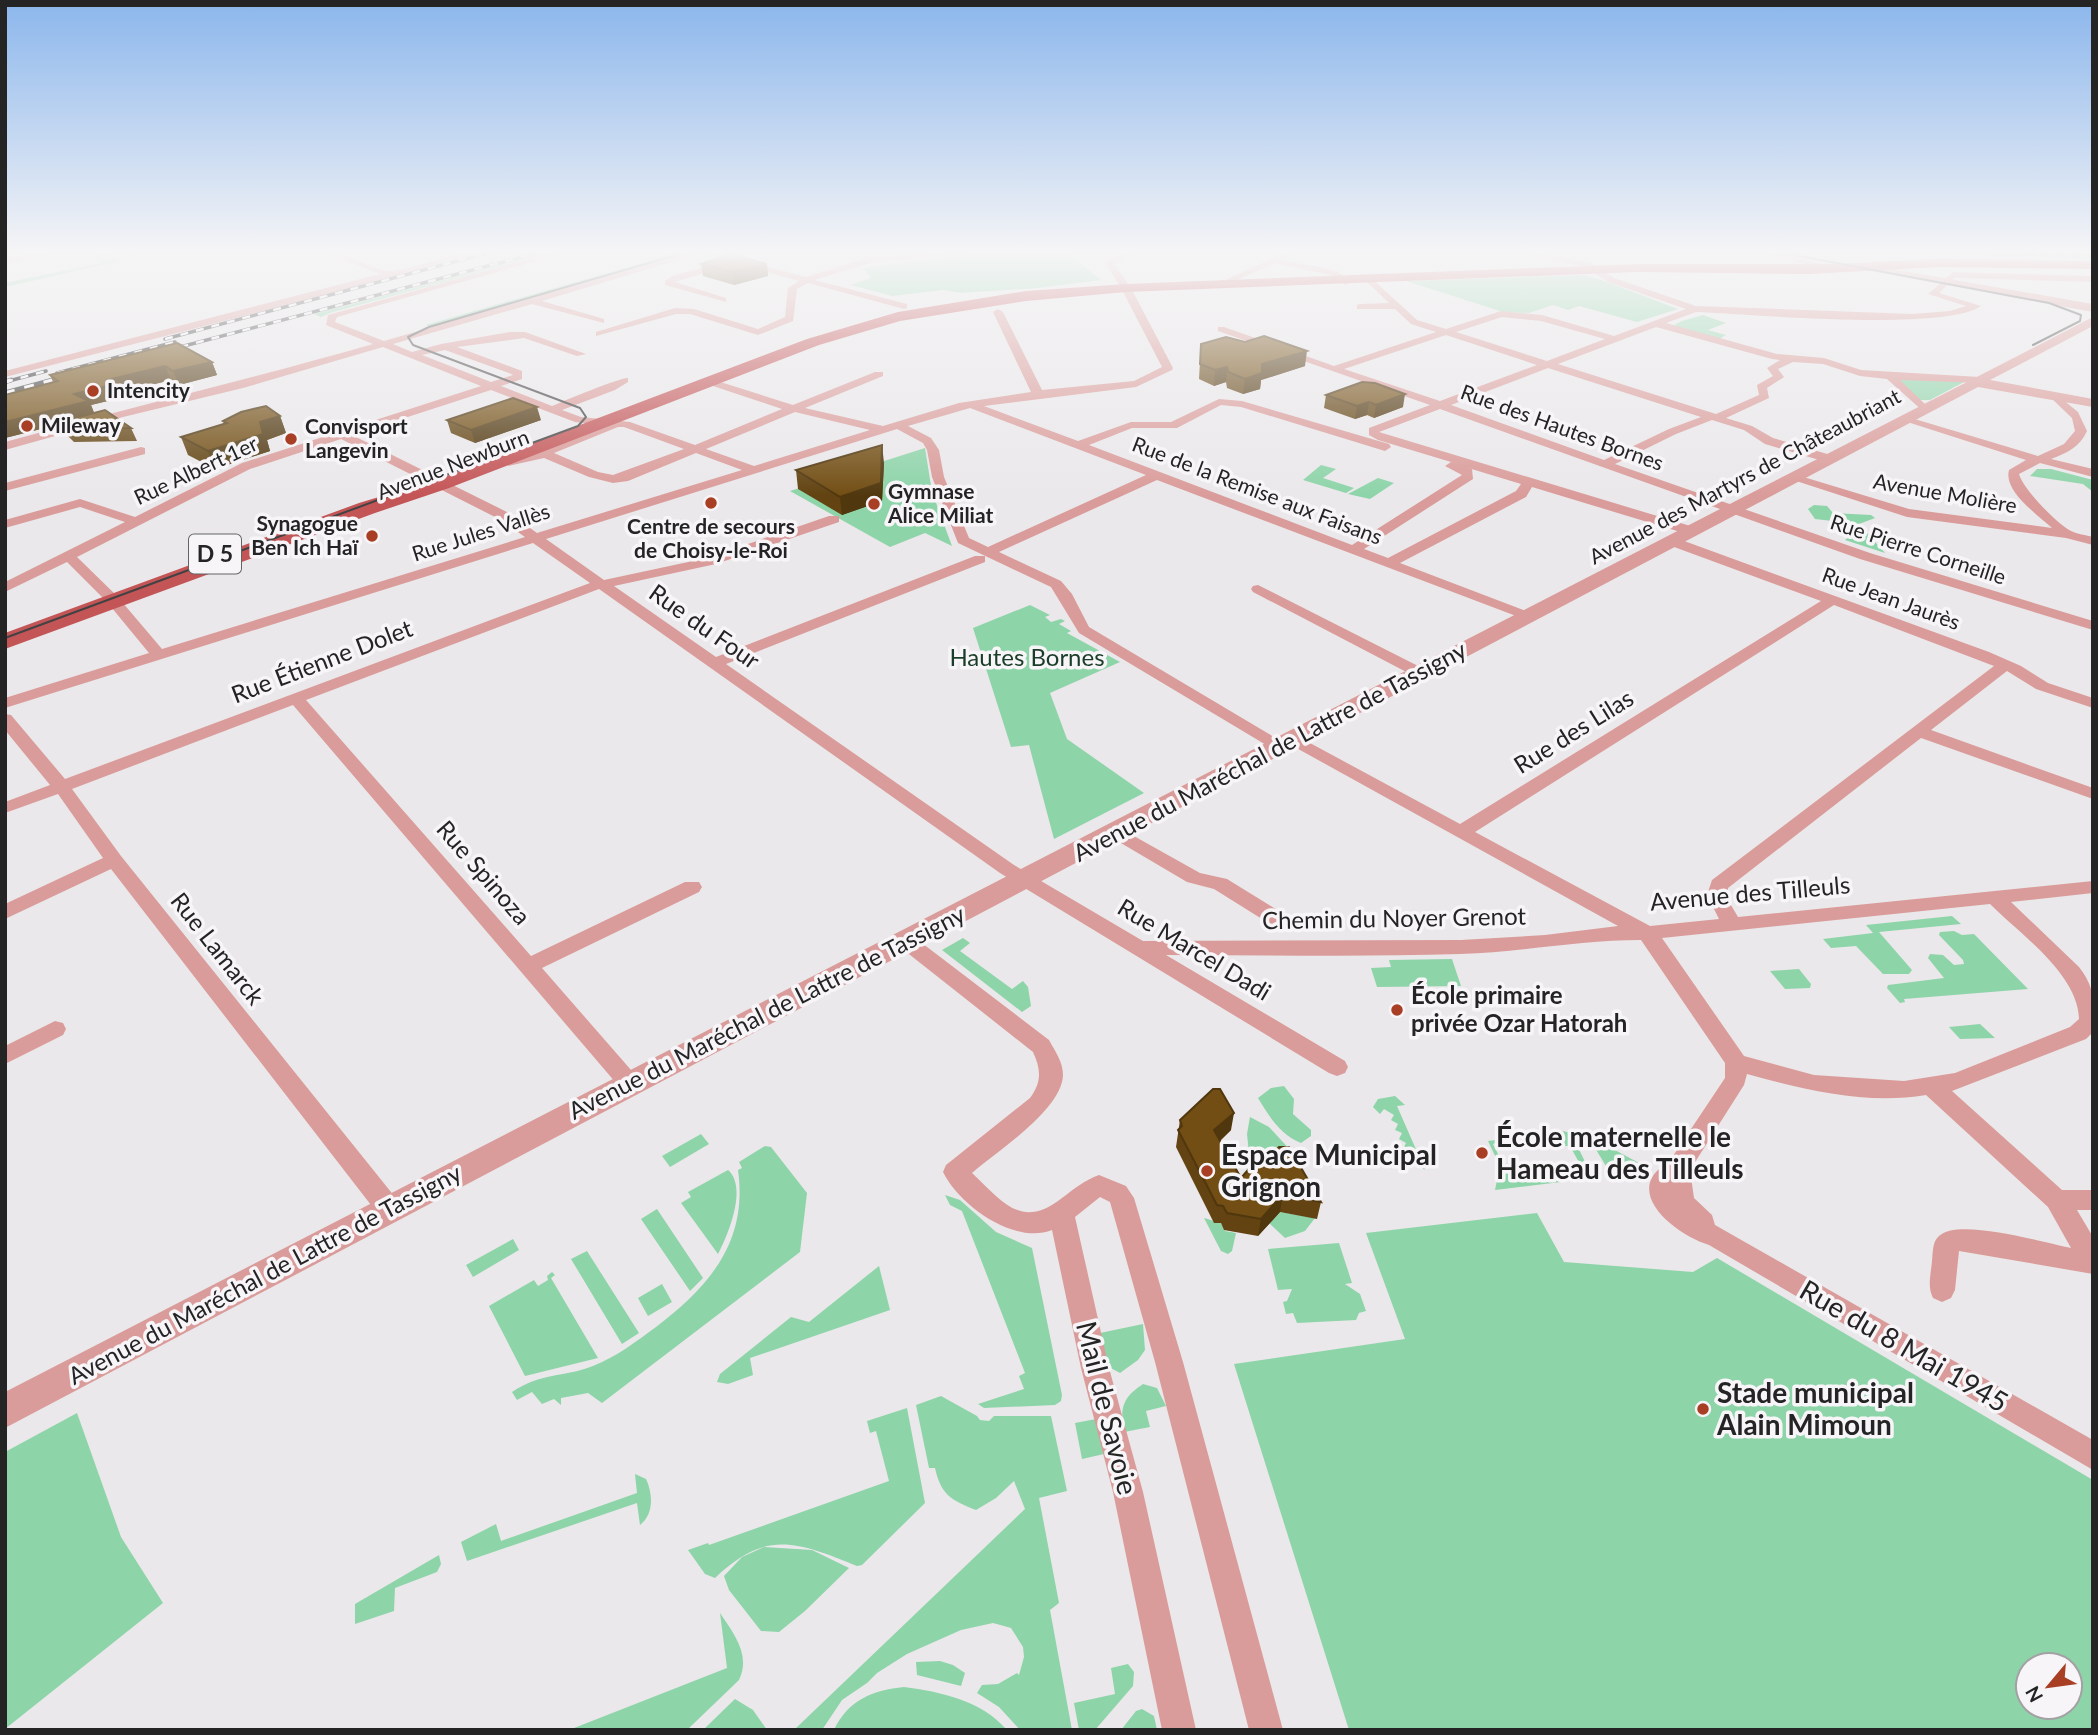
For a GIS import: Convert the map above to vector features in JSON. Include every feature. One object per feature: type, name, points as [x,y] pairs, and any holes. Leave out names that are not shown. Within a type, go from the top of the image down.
[{"type":"main road","name":"Avenue Newburn","points":[[432,479],[579,420],[816,334]]},
{"type":"main road","name":"Avenue Newburn","points":[[5,642],[341,508],[614,422],[708,382],[794,349],[843,334]]},
{"type":"main road","name":"Avenue Newburn","points":[[5,631],[110,598]]},
{"type":"street","points":[[5,374],[161,334]]},
{"type":"street","points":[[357,334],[579,420],[614,422],[754,470]]},
{"type":"street","points":[[5,446],[120,414],[239,386],[419,334]]},
{"type":"street","points":[[1009,334],[1038,394]]},
{"type":"street","name":"Rue Jules Vallès","points":[[5,703],[970,404],[1136,384],[1168,368],[1150,334]]},
{"type":"street","name":"Rue des Hautes Bornes","points":[[1235,334],[1441,404],[1731,510]]},
{"type":"street","points":[[1334,369],[1439,334]]},
{"type":"street","points":[[1451,334],[1748,428],[1769,441],[1830,458]]},
{"type":"street","points":[[1597,334],[1614,339]]},
{"type":"street","points":[[1628,334],[1373,430],[1375,435],[1382,438],[1692,531]]},
{"type":"street","points":[[1694,334],[1789,360],[1824,361],[1863,374],[1981,379],[2093,403]]},
{"type":"street","name":"Avenue des Martyrs de Châteaubriant","points":[[1530,617],[2068,334]]},
{"type":"street","points":[[412,355],[486,338],[526,335],[581,354]]},
{"type":"street","name":"Rue Albert 1er","points":[[5,588],[246,466],[517,377],[518,373],[449,348]]},
{"type":"street","points":[[1605,464],[1673,430],[1684,429],[1765,396],[1762,387],[1779,377],[1772,368],[1789,360]]},
{"type":"street","points":[[432,479],[462,482],[532,455],[545,454],[614,480],[629,477],[879,374]]},
{"type":"street","points":[[1890,376],[1924,409]]},
{"type":"street","points":[[553,409],[611,388],[624,380]]},
{"type":"street","points":[[708,382],[792,408],[891,427]]},
{"type":"street","points":[[2056,397],[2079,420],[2081,429],[2077,441],[2065,450],[2017,468],[2012,478],[2066,534]]},
{"type":"street","points":[[1078,446],[1131,425],[1170,427],[1224,401],[1242,404],[1470,474],[1354,550]]},
{"type":"street","name":"Rue de la Remise aux Faisans","points":[[970,404],[1530,617]]},
{"type":"street","points":[[1904,419],[2036,459],[2093,473]]},
{"type":"street","points":[[545,454],[551,448],[614,422]]},
{"type":"street","name":"Avenue des Tilleuls","points":[[891,427],[927,441],[963,540],[983,556],[1056,584],[1064,590],[1084,630],[1284,744],[1461,832],[1647,933],[2093,887]]},
{"type":"street","name":"Rue du Four","points":[[342,435],[505,516],[713,664],[1025,879]]},
{"type":"street","points":[[2077,441],[2090,444]]},
{"type":"street","points":[[9,483],[141,451]]},
{"type":"street","points":[[713,664],[983,556],[1156,475]]},
{"type":"street","name":"Avenue Molière","points":[[1793,478],[1907,513],[2066,534],[2093,541]]},
{"type":"street","points":[[1389,563],[1521,494],[1527,484]]},
{"type":"street","points":[[5,524],[80,503],[134,521]]},
{"type":"street","name":"Rue Pierre Corneille","points":[[1731,510],[1956,586],[2093,626]]},
{"type":"street","name":"Rue Étienne Dolet","points":[[5,808],[60,785],[601,585],[711,561],[834,519]]},
{"type":"street","name":"Rue Jean Jaurès","points":[[1671,541],[2006,665],[2048,688],[2093,703]]},
{"type":"street","points":[[68,556],[110,598],[160,656]]},
{"type":"street","points":[[1258,589],[1420,673]]},
{"type":"street","name":"Rue des Lilas","points":[[1461,832],[1832,600]]},
{"type":"street","name":"Avenue du Maréchal de Lattre de Tassigny","points":[[5,1410],[1530,617]]},
{"type":"street","points":[[1733,924],[1717,900],[1719,885],[2006,665]]},
{"type":"street","name":"Rue Spinoza","points":[[296,698],[630,1084]]},
{"type":"street","name":"Rue Lamarck","points":[[5,719],[60,785],[114,860],[390,1210]]},
{"type":"street","points":[[1911,736],[2093,794]]},
{"type":"street","points":[[1116,832],[1194,878],[1220,884],[1288,926]]},
{"type":"street","points":[[5,912],[114,860]]},
{"type":"street","name":"Rue Marcel Dadi","points":[[1025,879],[1336,1066]]},
{"type":"street","points":[[529,966],[692,887]]},
{"type":"street","points":[[1647,933],[1700,1006],[1736,1062],[1814,1084],[1877,1089],[1932,1087],[1958,1081],[2072,1036],[2092,1022],[2087,995],[2072,972],[1994,897]]},
{"type":"street","name":"Chemin du Noyer Grenot","points":[[1142,948],[1461,947],[1545,942],[1613,933],[1647,933]]},
{"type":"street","points":[[907,942],[1034,1040],[1050,1061],[1049,1092],[955,1172],[1009,1221],[1016,1224],[1040,1224],[1061,1213],[1099,1185],[1117,1193],[1121,1198],[1266,1730]]},
{"type":"street","points":[[5,1056],[55,1029]]},
{"type":"street","name":"Rue du 8 Mai 1945","points":[[1736,1062],[1736,1079],[1678,1169],[1671,1172],[1663,1185],[1661,1192],[1667,1206],[1690,1227],[1716,1237],[2093,1456]]},
{"type":"street","points":[[1932,1087],[2057,1200],[2093,1262]]},
{"type":"street","points":[[2057,1200],[2093,1200]]},
{"type":"street","name":"Mail de Savoie","points":[[1061,1213],[1095,1368],[1128,1492],[1180,1730]]},
{"type":"street","points":[[1942,1290],[1947,1244],[1954,1240],[2093,1262]]},
{"type":"green space","points":[[1701,334],[1726,335],[1719,339]]},
{"type":"green space","points":[[1896,377],[1964,382],[1930,400],[1918,400]]},
{"type":"green space","name":"Gymnase Alice Miliat","points":[[925,448],[932,492],[952,546],[925,533],[890,547],[790,491]]},
{"type":"green space","points":[[1321,465],[1336,469],[1323,478],[1354,488],[1346,493],[1303,480]]},
{"type":"green space","points":[[2037,469],[2051,469],[2093,480],[2093,492],[2083,484],[2030,476]]},
{"type":"green space","points":[[1378,478],[1394,483],[1370,499],[1348,494]]},
{"type":"green space","points":[[1814,505],[1827,506],[1833,513],[1871,515],[1875,518],[1859,524],[1885,553],[1845,540],[1853,534],[1853,530],[1841,522],[1815,519],[1808,509]]},
{"type":"green space","name":"Hautes Bornes","points":[[1030,605],[1050,615],[1045,617],[1051,622],[1061,619],[1065,621],[1059,624],[1071,631],[1067,633],[1120,662],[1050,693],[1067,739],[1144,793],[1054,839],[1029,745],[1011,747],[973,628]]},
{"type":"green space","points":[[1952,916],[1961,924],[1879,932],[1912,970],[1909,974],[1883,974],[1856,946],[1831,948],[1823,939],[1873,933],[1866,925]]},
{"type":"green space","points":[[1954,931],[1962,935],[1974,934],[2028,989],[1904,999],[1905,1002],[1900,1003],[1887,988],[1888,985],[1944,978],[1928,958],[1930,954],[1943,955],[1954,965],[1964,964],[1939,935],[1940,932]]},
{"type":"green space","points":[[963,938],[970,943],[960,951],[1012,989],[1023,981],[1028,987],[1031,1006],[1022,1012],[942,950]]},
{"type":"green space","points":[[1452,959],[1461,986],[1377,987],[1371,968],[1391,967],[1389,960]]},
{"type":"green space","points":[[1799,969],[1811,984],[1810,988],[1785,989],[1770,971]]},
{"type":"green space","points":[[1980,1024],[1995,1038],[1960,1039],[1949,1027]]},
{"type":"green space","points":[[1284,1086],[1294,1099],[1293,1114],[1311,1130],[1311,1136],[1301,1143],[1281,1130],[1258,1098],[1271,1088]]},
{"type":"green space","points":[[1395,1096],[1405,1105],[1397,1106],[1425,1170],[1419,1165],[1413,1166],[1414,1163],[1407,1158],[1410,1153],[1403,1149],[1406,1143],[1399,1139],[1402,1133],[1395,1130],[1398,1124],[1391,1120],[1394,1115],[1384,1109],[1380,1114],[1373,1107],[1378,1099]]},
{"type":"green space","points":[[1250,1117],[1269,1127],[1304,1165],[1239,1187],[1250,1163],[1247,1134]]},
{"type":"green space","points":[[1554,1129],[1571,1133],[1593,1178],[1495,1190],[1497,1180],[1505,1177],[1488,1141],[1496,1140],[1493,1144],[1503,1164],[1553,1164],[1556,1169],[1581,1166],[1570,1146],[1564,1146]]},
{"type":"green space","points":[[701,1134],[709,1144],[670,1167],[662,1156]]},
{"type":"green space","points":[[1589,1138],[1650,1169],[1635,1176],[1640,1172],[1631,1166],[1628,1169],[1631,1174],[1620,1173],[1608,1167],[1609,1171]]},
{"type":"green space","points":[[765,1146],[771,1147],[807,1193],[800,1252],[602,1403],[588,1393],[561,1398],[561,1405],[554,1399],[542,1404],[532,1392],[517,1400],[512,1392],[533,1381],[593,1366],[618,1353],[656,1327],[693,1295],[721,1260],[731,1240],[740,1195],[738,1170],[742,1168],[739,1162]]},
{"type":"green space","points":[[728,1170],[734,1178],[736,1199],[731,1224],[718,1254],[681,1203],[691,1197],[688,1192]]},
{"type":"green space","points":[[945,1195],[960,1200],[996,1232],[1032,1248],[1062,1395],[1061,1401],[1055,1405],[984,1408],[978,1404],[1024,1389],[1019,1376],[1025,1373],[962,1211],[950,1205]]},
{"type":"green space","points":[[657,1209],[703,1278],[690,1291],[641,1219]]},
{"type":"green space","points":[[1280,1212],[1315,1218],[1305,1231],[1285,1238],[1269,1223]]},
{"type":"green space","name":"Stade municipal Alain Mimoun","points":[[1537,1213],[1564,1262],[1693,1272],[1717,1258],[2093,1480],[2093,1730],[1349,1730],[1234,1364],[1405,1339],[1366,1233]]},
{"type":"green space","points":[[1204,1218],[1221,1223],[1225,1231],[1236,1233],[1232,1251],[1228,1254],[1221,1251]]},
{"type":"green space","points":[[513,1239],[519,1250],[473,1277],[466,1265]]},
{"type":"green space","points":[[1339,1243],[1352,1283],[1345,1284],[1360,1294],[1366,1311],[1359,1313],[1356,1320],[1297,1323],[1293,1313],[1286,1314],[1283,1302],[1287,1301],[1292,1289],[1278,1290],[1268,1249]]},
{"type":"green space","points":[[587,1251],[639,1333],[622,1344],[571,1259]]},
{"type":"green space","points":[[879,1266],[890,1310],[750,1358],[753,1375],[728,1384],[717,1382],[720,1374],[791,1317],[809,1322]]},
{"type":"green space","points":[[552,1272],[555,1275],[551,1278],[598,1358],[525,1376],[489,1306],[534,1280],[538,1286],[548,1280],[547,1276]]},
{"type":"green space","points":[[662,1284],[672,1302],[648,1316],[638,1298]]},
{"type":"green space","points":[[1143,1324],[1145,1350],[1138,1360],[1120,1373],[1107,1366],[1100,1333]]},
{"type":"green space","points":[[1143,1384],[1157,1388],[1166,1406],[1146,1411],[1150,1427],[1124,1432],[1124,1404]]},
{"type":"green space","points":[[941,1396],[980,1420],[989,1421],[994,1416],[1051,1416],[1067,1491],[1039,1498],[1059,1603],[1050,1610],[1072,1730],[1020,1730],[999,1707],[977,1693],[982,1685],[998,1684],[1017,1673],[1019,1675],[1024,1657],[1023,1647],[1011,1628],[993,1623],[961,1630],[907,1654],[842,1700],[822,1730],[794,1730],[1025,1509],[1014,1481],[996,1498],[976,1510],[960,1503],[944,1491],[935,1468],[929,1468],[916,1405]]},
{"type":"green space","points":[[907,1408],[925,1503],[862,1565],[857,1566],[799,1546],[783,1545],[767,1546],[750,1552],[733,1562],[715,1578],[705,1574],[688,1550],[889,1481],[876,1431],[870,1433],[867,1421]]},
{"type":"green space","points":[[77,1413],[121,1537],[163,1603],[5,1729],[5,1452]]},
{"type":"green space","points":[[1096,1419],[1104,1454],[1082,1459],[1075,1423]]},
{"type":"green space","points":[[635,1474],[646,1479],[651,1497],[650,1510],[640,1525],[637,1503],[467,1561],[461,1542],[496,1524],[501,1541],[637,1493]]},
{"type":"green space","points":[[764,1547],[812,1550],[849,1568],[779,1632],[761,1631],[729,1590],[724,1576],[742,1557]]},
{"type":"green space","points":[[439,1555],[441,1564],[437,1572],[395,1588],[394,1611],[355,1624],[355,1604]]},
{"type":"green space","points":[[720,1613],[739,1645],[742,1671],[739,1680],[687,1730],[569,1730],[727,1668]]},
{"type":"green space","points":[[940,1661],[965,1673],[961,1686],[917,1675],[916,1662]]},
{"type":"green space","points":[[1128,1664],[1134,1672],[1133,1686],[1095,1730],[1079,1730],[1074,1703],[1115,1694],[1111,1668]]},
{"type":"green space","points":[[904,1687],[960,1699],[985,1711],[1007,1730],[834,1730],[846,1711],[863,1698]]},
{"type":"green space","points":[[735,1699],[753,1710],[767,1730],[703,1730]]},
{"type":"green space","points":[[1142,1709],[1154,1716],[1157,1730],[1121,1730],[1136,1711]]},
{"type":"building","points":[[1264,336],[1307,351],[1262,364],[1262,373],[1245,379],[1228,372],[1227,367],[1215,370],[1200,364],[1201,344],[1226,337],[1245,342]]},
{"type":"building","points":[[177,343],[212,362],[173,371],[165,366],[108,380],[114,384],[74,394],[89,401],[5,422],[5,395],[58,381],[50,375]]},
{"type":"building","points":[[1362,382],[1375,383],[1405,394],[1376,405],[1369,402],[1357,406],[1326,395]]},
{"type":"building","points":[[513,398],[537,407],[471,430],[447,420]]},
{"type":"building","points":[[266,406],[280,416],[260,422],[263,434],[208,451],[181,437],[227,423],[223,421],[241,412]]},
{"type":"building","points":[[105,410],[131,428],[67,429],[60,422]]},
{"type":"building","points":[[882,445],[881,483],[840,497],[796,470]]},
{"type":"building","name":"Espace Municipal Grignon","points":[[1213,1089],[1220,1089],[1234,1113],[1214,1130],[1241,1178],[1253,1164],[1262,1166],[1279,1147],[1289,1147],[1321,1202],[1283,1194],[1261,1219],[1227,1213],[1223,1206],[1217,1205],[1178,1130],[1182,1126],[1180,1120]]},
{"type":"tram line","points":[[5,638],[578,426],[586,417],[580,408],[413,345],[408,337],[414,334]]},
{"type":"tram line","points":[[2033,345],[2055,334]]},
{"type":"railway","points":[[165,339],[184,334]]},
{"type":"railway","points":[[165,351],[230,334]]},
{"type":"railway","points":[[57,373],[175,342]]},
{"type":"railway","points":[[11,380],[5,382],[46,371]]},
{"type":"railway","points":[[47,382],[70,376]]},
{"type":"railway","points":[[5,393],[53,380]]},
{"type":"place","name":"Intencity","points":[[93,391]]},
{"type":"place","name":"Mileway","points":[[27,426]]},
{"type":"place","name":"Convisport Langevin","points":[[291,439]]},
{"type":"place","name":"Centre de secours de Choisy-le-Roi","points":[[711,503]]},
{"type":"place","name":"Gymnase Alice Miliat","points":[[874,504]]},
{"type":"place","name":"Synagogue Ben Ich Haï","points":[[372,536]]},
{"type":"place","name":"École primaire privée Ozar Hatorah","points":[[1397,1010]]},
{"type":"place","name":"École maternelle le Hameau des Tilleuls","points":[[1482,1153]]},
{"type":"place","name":"Espace Municipal Grignon","points":[[1207,1171]]},
{"type":"place","name":"Stade municipal Alain Mimoun","points":[[1703,1409]]}]
